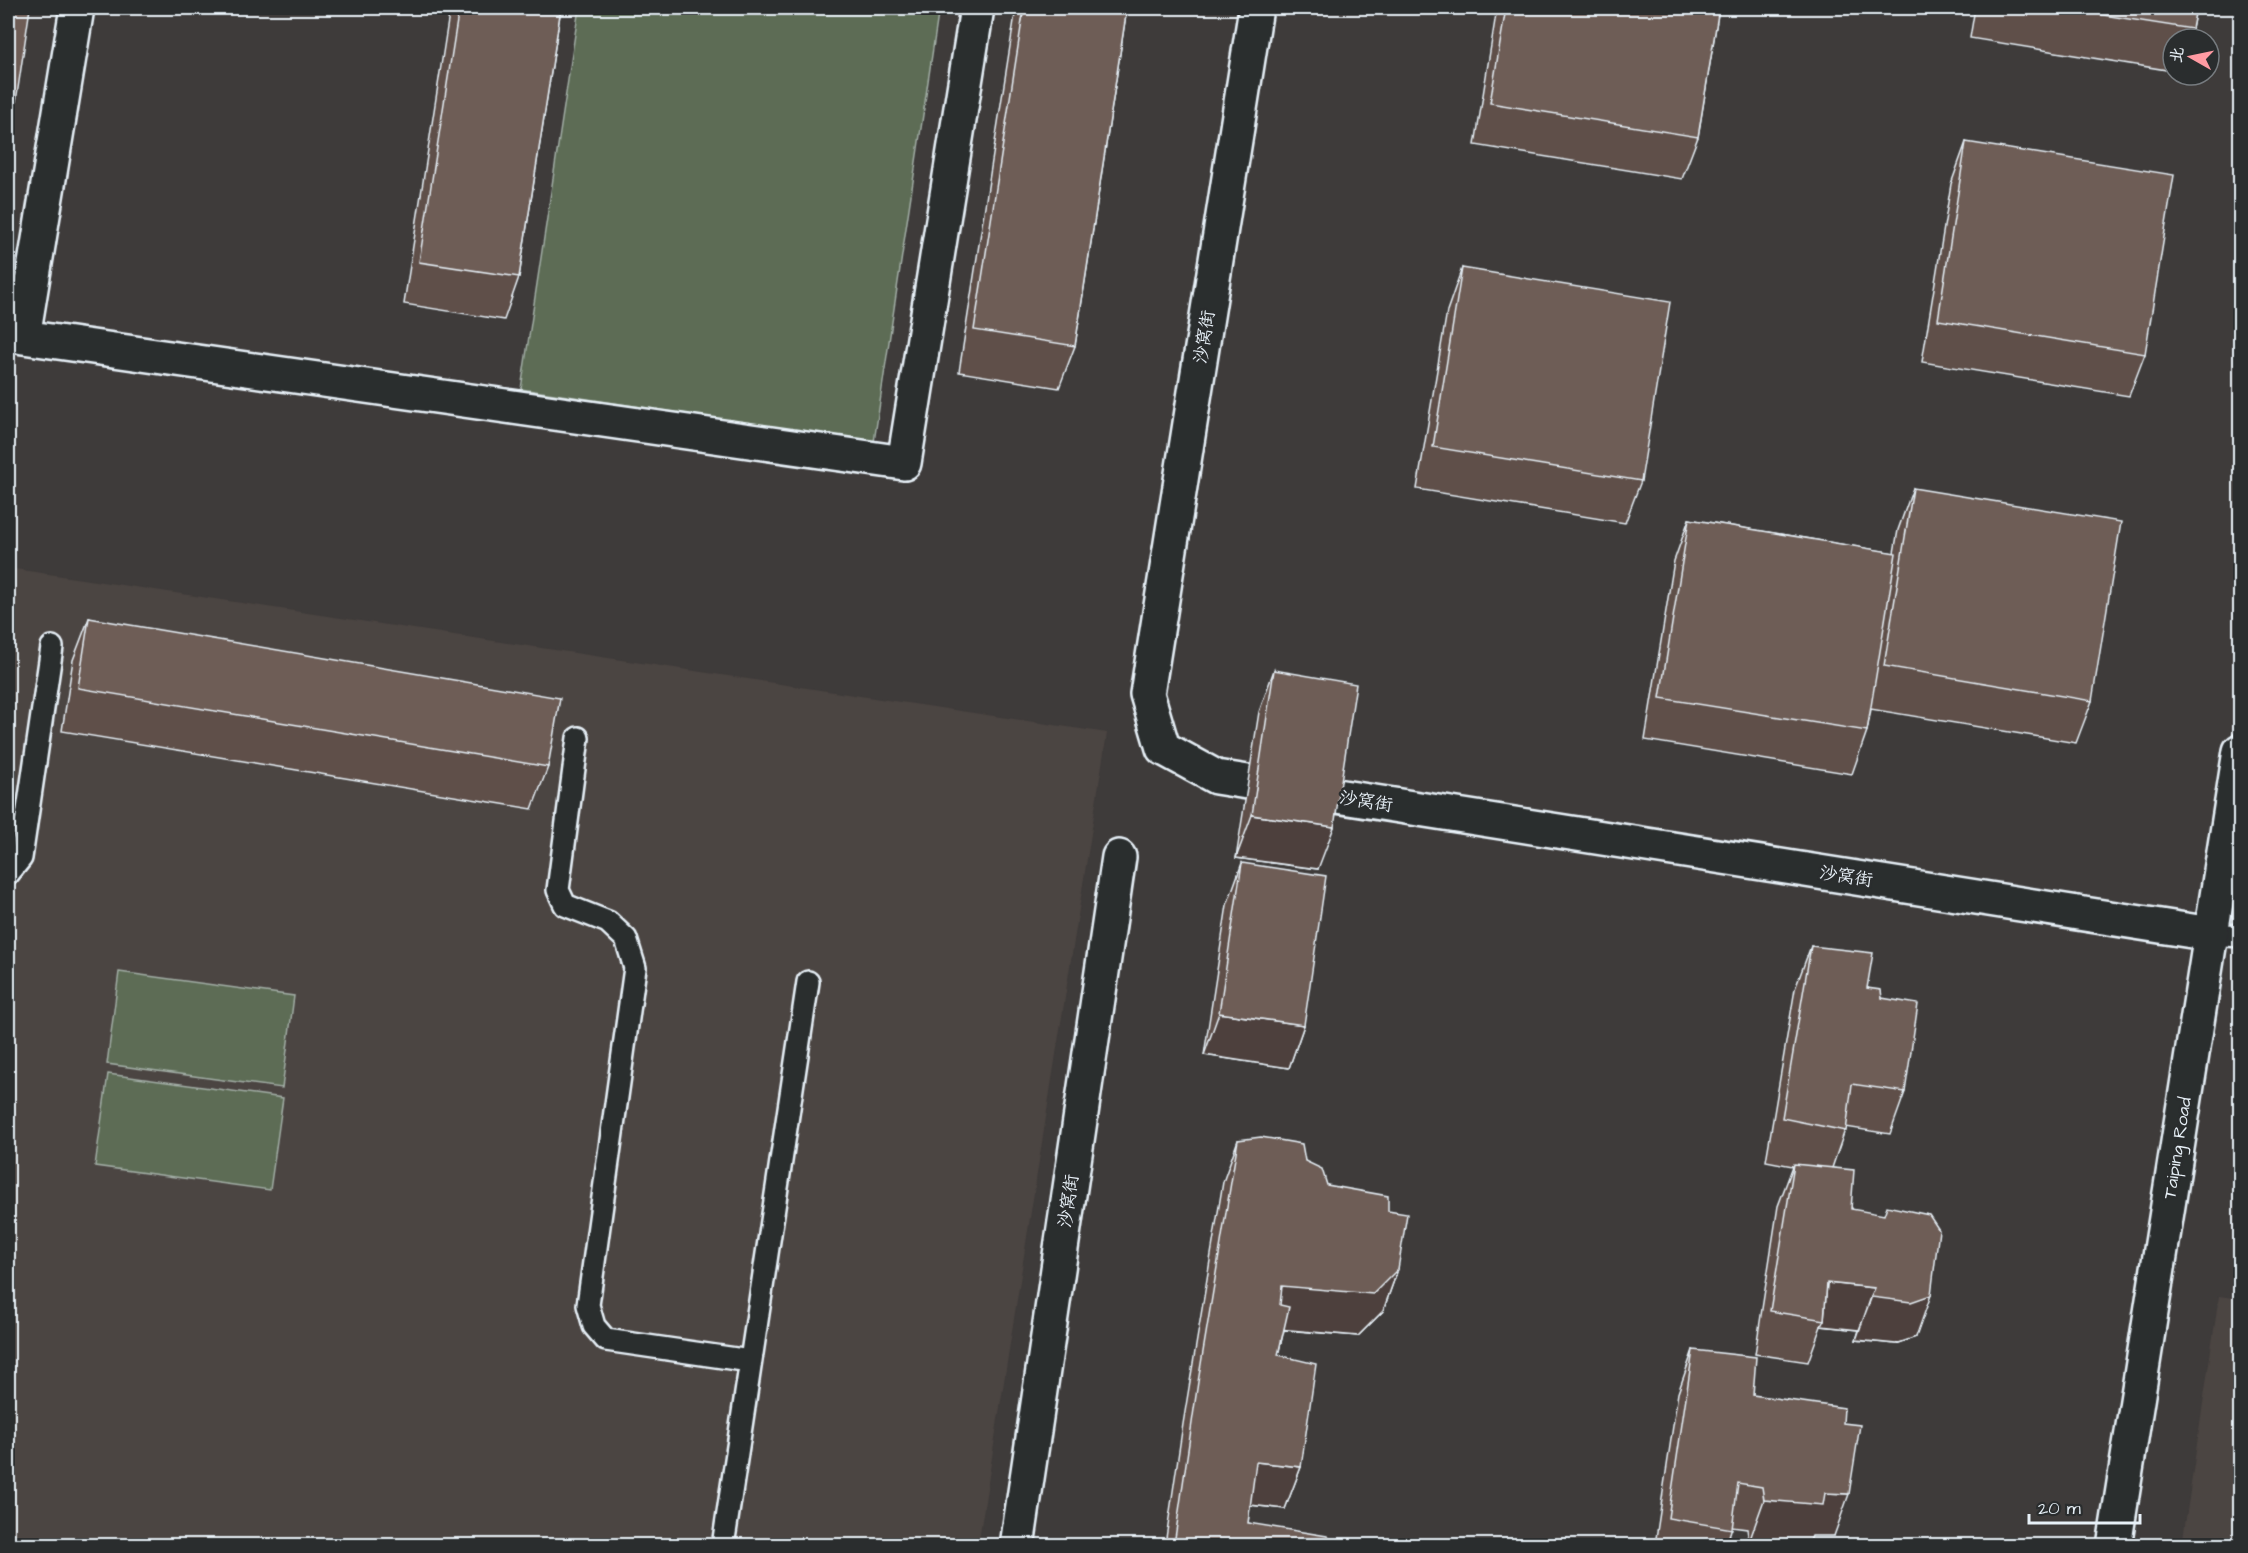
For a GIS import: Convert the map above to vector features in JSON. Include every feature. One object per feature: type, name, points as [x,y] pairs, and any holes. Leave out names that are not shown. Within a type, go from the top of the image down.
[{"type":"street","points":[[77,8],[23,337],[904,463],[977,8]]},
{"type":"street","name":"沙窝街","points":[[1256,8],[1148,694],[1163,748],[1216,777],[2226,935]]},
{"type":"street","name":"Taiping Road","points":[[2114,1545],[2226,935],[2241,751]]},
{"type":"street","name":"沙窝街","points":[[1017,1545],[1119,857]]},
{"type":"lane","points":[[8,874],[21,858],[52,647]]},
{"type":"lane","points":[[578,738],[558,890],[565,905],[608,922],[626,939],[635,968],[588,1305],[594,1326],[606,1340],[750,1361]]},
{"type":"lane","points":[[723,1545],[808,982]]},
{"type":"shaded area","points":[[8,568],[1107,733],[978,1545],[8,1545]]},
{"type":"shaded area","points":[[2219,1296],[2240,1299],[2240,1545],[2182,1545]]},
{"type":"green space","points":[[579,8],[939,8],[874,442],[521,389]]},
{"type":"green space","points":[[119,972],[294,996],[282,1088],[107,1064]]},
{"type":"green space","points":[[108,1074],[283,1098],[270,1190],[95,1166]]},
{"type":"building","points":[[8,8],[30,8],[8,155]]},
{"type":"building","points":[[459,8],[561,8],[519,277],[419,262]]},
{"type":"building","points":[[1024,8],[1127,8],[1075,346],[974,330]]},
{"type":"building","points":[[1506,8],[1719,8],[1698,137],[1490,103]]},
{"type":"building","points":[[2059,8],[2196,8],[2192,27],[2179,27]]},
{"type":"building","points":[[1966,142],[2174,175],[2145,354],[1938,320]]},
{"type":"building","points":[[1462,268],[1670,302],[1641,481],[1433,447]]},
{"type":"building","points":[[1913,488],[2121,522],[2092,701],[1884,666]]},
{"type":"building","points":[[1689,519],[1896,553],[1867,731],[1660,698]]},
{"type":"building","points":[[89,618],[560,698],[548,767],[78,688]]},
{"type":"building","points":[[1274,670],[1356,684],[1334,827],[1252,815]]},
{"type":"building","points":[[1242,863],[1326,876],[1304,1025],[1219,1013]]},
{"type":"building","points":[[1811,946],[1873,953],[1867,988],[1881,990],[1882,998],[1918,1004],[1905,1092],[1852,1084],[1846,1131],[1782,1118]]},
{"type":"building","points":[[1261,1137],[1302,1144],[1305,1161],[1322,1169],[1327,1185],[1388,1196],[1388,1211],[1407,1214],[1398,1269],[1373,1294],[1282,1286],[1280,1305],[1289,1307],[1278,1355],[1316,1364],[1301,1467],[1256,1462],[1248,1523],[1327,1536],[1337,1545],[1174,1545],[1238,1140]]},
{"type":"building","points":[[1794,1164],[1854,1170],[1851,1209],[1884,1215],[1887,1206],[1929,1215],[1939,1230],[1931,1295],[1911,1302],[1871,1297],[1875,1288],[1827,1283],[1824,1320],[1770,1311]]},
{"type":"building","points":[[1693,1350],[1756,1357],[1753,1395],[1844,1408],[1843,1423],[1860,1425],[1849,1494],[1825,1493],[1823,1505],[1764,1500],[1762,1487],[1738,1483],[1732,1529],[1668,1518]]}]
